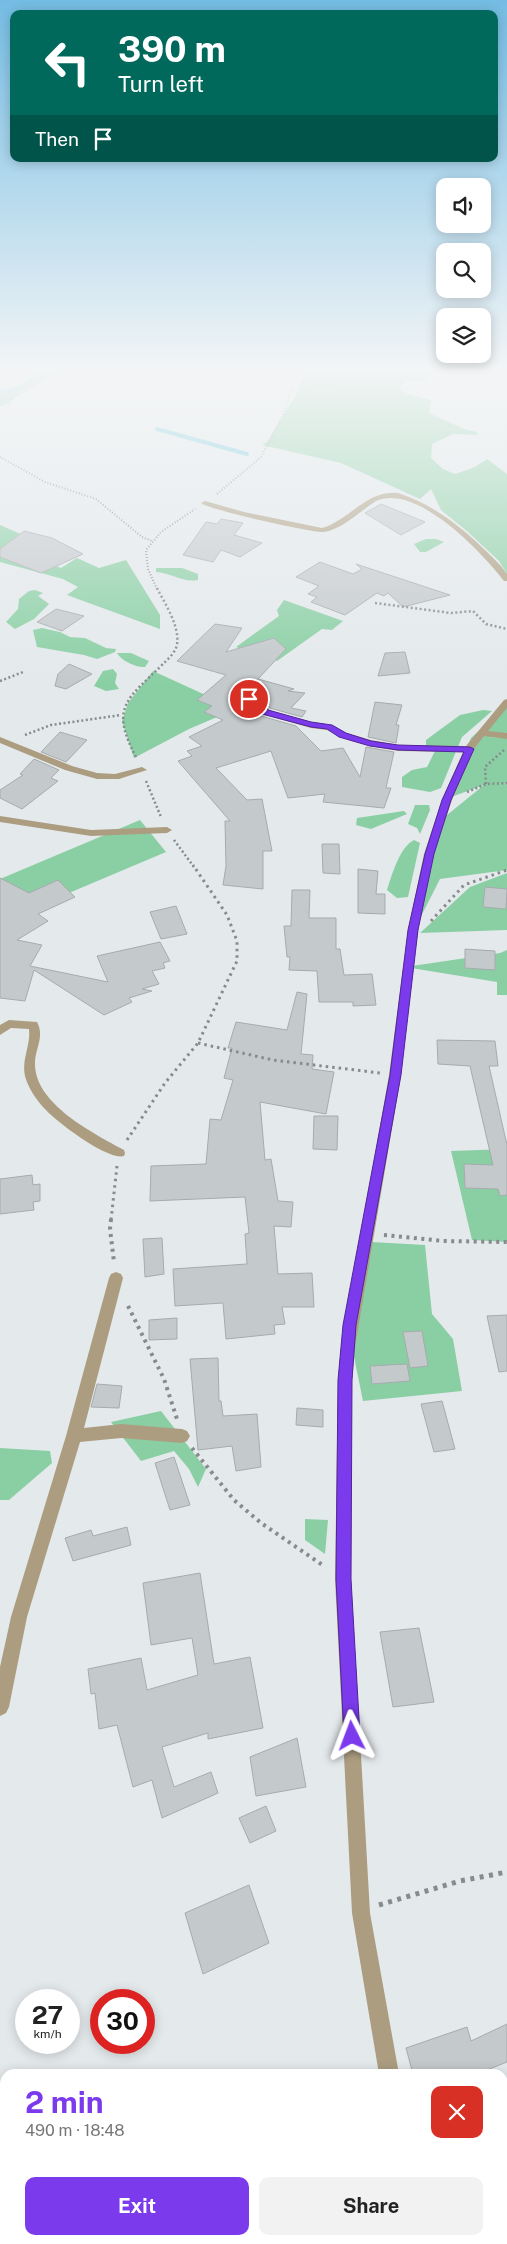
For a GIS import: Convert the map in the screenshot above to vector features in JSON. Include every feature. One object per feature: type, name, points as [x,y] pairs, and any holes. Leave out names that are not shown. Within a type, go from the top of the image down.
[{"type":"street","points":[[205,503],[243,514],[322,530],[330,528],[364,503],[392,494],[432,510],[457,527],[507,579]]},
{"type":"street","points":[[249,699],[260,702],[265,712],[311,725],[329,727],[342,735],[370,743],[398,748],[470,749]]},
{"type":"street","points":[[388,2069],[361,1913],[344,1579],[345,1380],[350,1325],[368,1234],[395,1075],[413,930],[429,854],[446,800],[470,749],[480,733],[496,718],[507,702]]},
{"type":"street","points":[[480,733],[507,736]]},
{"type":"street","points":[[3,740],[46,760],[93,775],[114,777],[142,770]]},
{"type":"street","points":[[0,819],[91,833],[167,830]]},
{"type":"street","points":[[0,1031],[9,1024],[33,1025],[36,1032],[29,1064],[32,1080],[39,1092],[75,1128],[119,1153]]},
{"type":"street","points":[[0,1708],[19,1617],[74,1436],[116,1278]]},
{"type":"street","points":[[74,1436],[121,1431],[182,1436]]},
{"type":"path","points":[[32,475],[45,482],[96,499],[142,537],[152,541]]},
{"type":"path","points":[[239,475],[205,503],[152,541],[146,551],[146,564],[174,624],[177,642],[168,660],[127,703],[121,715],[128,741],[167,830],[222,907],[236,941],[237,961],[232,977],[198,1043],[138,1120],[119,1153],[110,1229],[116,1278],[139,1332],[164,1379],[182,1436],[234,1500],[261,1523],[344,1579]]},
{"type":"path","points":[[375,603],[451,613],[473,611],[486,624],[507,629]]},
{"type":"path","points":[[0,681],[23,672]]},
{"type":"path","points":[[3,740],[52,724],[121,715]]},
{"type":"path","points":[[486,784],[485,767],[503,750],[507,750]]},
{"type":"path","points":[[446,800],[486,784],[507,782]]},
{"type":"path","points":[[413,930],[433,920],[464,885],[507,870]]},
{"type":"path","points":[[198,1043],[273,1060],[395,1075]]},
{"type":"path","points":[[368,1234],[443,1241],[507,1242]]},
{"type":"path","points":[[361,1913],[384,1902],[507,1872]]},
{"type":"green space","points":[[367,475],[507,475],[507,574],[499,561],[441,510],[431,489],[420,499]]},
{"type":"green space","points":[[0,525],[34,540],[18,550],[61,568],[77,558],[99,568],[126,560],[160,615],[160,629],[67,595],[78,587],[63,579],[0,562]]},
{"type":"green space","points":[[426,539],[436,539],[444,542],[426,552],[420,552],[414,544]]},
{"type":"green space","points":[[156,568],[182,568],[198,574],[198,580],[187,580],[156,572]]},
{"type":"green space","points":[[35,590],[43,593],[38,596],[49,604],[34,619],[15,629],[6,622],[18,609],[19,599],[29,591]]},
{"type":"green space","points":[[284,600],[343,621],[332,630],[322,629],[277,661],[236,647],[279,616],[277,610]]},
{"type":"green space","points":[[42,628],[60,632],[70,637],[85,638],[106,648],[116,649],[115,652],[97,659],[37,647],[33,630]]},
{"type":"green space","points":[[117,653],[131,653],[149,661],[145,667],[138,666],[126,661]]},
{"type":"green space","points":[[113,669],[117,674],[115,683],[119,689],[106,691],[94,686],[103,671]]},
{"type":"green space","points":[[153,671],[236,709],[189,729],[134,758],[122,721],[128,703]]},
{"type":"green space","points":[[507,705],[507,735],[490,737],[507,738],[507,870],[440,879],[411,936],[426,870],[431,833],[436,824],[484,785],[443,800],[471,738]]},
{"type":"green space","points":[[483,710],[492,711],[462,737],[441,788],[430,792],[402,787],[402,777],[412,770],[427,767],[435,751],[426,747],[426,740],[460,715]]},
{"type":"green space","points":[[415,805],[429,805],[430,810],[420,834],[417,828],[408,824]]},
{"type":"green space","points":[[404,811],[407,814],[371,829],[356,825],[357,818]]},
{"type":"green space","points":[[140,820],[166,852],[24,912],[0,879]]},
{"type":"green space","points":[[414,840],[420,843],[408,897],[397,898],[387,890],[400,855]]},
{"type":"green space","points":[[507,873],[507,930],[420,933],[470,887]]},
{"type":"green space","points":[[507,950],[507,995],[497,995],[497,982],[405,967],[500,953]]},
{"type":"green space","points":[[507,1149],[507,1242],[472,1240],[451,1151]]},
{"type":"green space","points":[[372,1242],[425,1245],[432,1314],[453,1339],[462,1391],[363,1401],[351,1342]]},
{"type":"green space","points":[[161,1411],[206,1469],[198,1487],[189,1469],[174,1451],[141,1461],[111,1422]]},
{"type":"green space","points":[[0,1448],[50,1451],[52,1463],[9,1500],[0,1500]]},
{"type":"green space","points":[[305,1519],[328,1520],[325,1554],[305,1540]]},
{"type":"building","points":[[381,504],[425,522],[401,535],[365,513]]},
{"type":"building","points":[[221,519],[243,523],[234,535],[262,543],[240,557],[221,550],[213,562],[183,555],[206,522],[217,524]]},
{"type":"building","points":[[24,531],[52,538],[83,554],[41,573],[0,557],[0,549]]},
{"type":"building","points":[[320,562],[353,574],[362,569],[356,564],[450,595],[403,607],[388,593],[384,596],[377,593],[345,615],[311,602],[317,597],[308,594],[319,586],[296,577]]},
{"type":"building","points":[[56,609],[84,616],[62,631],[37,622]]},
{"type":"building","points":[[215,624],[242,628],[226,652],[274,638],[286,649],[258,679],[294,689],[288,691],[305,693],[291,708],[306,711],[302,717],[270,708],[264,698],[250,694],[244,696],[244,702],[255,706],[261,716],[296,726],[321,751],[343,748],[360,777],[366,747],[394,752],[386,788],[391,788],[384,808],[323,802],[325,794],[288,798],[271,751],[216,768],[247,800],[262,799],[272,851],[263,851],[263,889],[223,885],[226,866],[225,821],[230,821],[178,761],[192,756],[187,751],[202,746],[189,737],[223,720],[204,712],[212,706],[197,700],[226,675],[177,661]]},
{"type":"building","points":[[405,652],[410,673],[378,676],[385,653]]},
{"type":"building","points":[[69,664],[92,674],[66,689],[55,686],[58,674]]},
{"type":"building","points":[[375,702],[402,705],[396,725],[399,725],[396,743],[368,737]]},
{"type":"building","points":[[60,732],[87,740],[66,762],[41,752]]},
{"type":"building","points":[[34,759],[59,770],[51,778],[58,781],[22,809],[0,798],[0,790],[23,775],[20,774]]},
{"type":"building","points":[[322,844],[339,844],[340,874],[323,873]]},
{"type":"building","points":[[358,869],[378,871],[376,894],[385,894],[385,914],[358,913]]},
{"type":"building","points":[[0,878],[29,893],[58,880],[75,897],[38,914],[48,921],[17,940],[42,945],[30,966],[108,982],[97,956],[160,942],[170,961],[163,963],[165,968],[152,971],[159,984],[142,989],[152,991],[129,998],[132,1002],[104,1015],[34,970],[25,1001],[0,998]]},
{"type":"building","points":[[485,887],[507,889],[506,909],[483,907]]},
{"type":"building","points":[[292,890],[310,890],[309,918],[336,918],[336,949],[340,949],[344,975],[372,974],[376,1005],[353,1006],[353,1002],[319,1002],[317,971],[289,970],[290,957],[287,957],[284,926],[291,926]]},
{"type":"building","points":[[176,906],[187,934],[161,939],[150,912]]},
{"type":"building","points":[[465,949],[495,951],[495,970],[465,968]]},
{"type":"building","points":[[297,992],[307,994],[301,1054],[313,1055],[312,1069],[334,1072],[326,1114],[260,1102],[265,1160],[271,1159],[278,1201],[293,1202],[291,1227],[274,1226],[278,1274],[312,1273],[314,1307],[282,1307],[285,1324],[274,1325],[275,1334],[226,1339],[223,1303],[175,1306],[173,1269],[247,1264],[245,1234],[249,1233],[245,1197],[150,1201],[151,1166],[206,1164],[210,1119],[221,1120],[233,1080],[224,1078],[232,1048],[228,1048],[236,1022],[287,1030]]},
{"type":"building","points":[[437,1040],[495,1041],[498,1066],[489,1066],[507,1145],[507,1195],[500,1196],[498,1189],[465,1188],[464,1164],[493,1165],[470,1066],[438,1064]]},
{"type":"building","points":[[314,1116],[338,1116],[337,1150],[313,1149]]},
{"type":"building","points":[[32,1175],[33,1185],[40,1184],[40,1201],[33,1202],[34,1210],[0,1214],[0,1179]]},
{"type":"building","points":[[162,1238],[164,1274],[145,1277],[143,1239]]},
{"type":"building","points":[[507,1315],[507,1371],[499,1372],[487,1316]]},
{"type":"building","points":[[177,1318],[177,1339],[149,1340],[149,1320]]},
{"type":"building","points":[[422,1331],[428,1366],[410,1368],[403,1332]]},
{"type":"building","points":[[218,1358],[219,1401],[221,1401],[223,1416],[257,1414],[261,1467],[236,1471],[232,1446],[198,1450],[190,1359]]},
{"type":"building","points":[[407,1364],[410,1381],[372,1384],[370,1366]]},
{"type":"building","points":[[97,1384],[122,1386],[119,1408],[91,1407]]},
{"type":"building","points":[[442,1401],[455,1449],[434,1452],[421,1404]]},
{"type":"building","points":[[297,1408],[323,1410],[323,1427],[296,1425]]},
{"type":"building","points":[[174,1457],[190,1505],[170,1510],[155,1463]]},
{"type":"building","points":[[127,1527],[131,1545],[73,1561],[65,1538],[91,1530],[93,1536]]},
{"type":"building","points":[[200,1573],[214,1664],[250,1657],[263,1728],[208,1739],[208,1733],[162,1747],[174,1787],[211,1772],[218,1793],[162,1818],[152,1780],[133,1787],[117,1725],[99,1729],[95,1693],[91,1694],[88,1669],[141,1658],[147,1690],[198,1675],[192,1638],[151,1645],[143,1583]]},
{"type":"building","points":[[419,1628],[434,1702],[393,1707],[380,1632]]},
{"type":"building","points":[[297,1738],[306,1787],[256,1796],[250,1757]]},
{"type":"building","points":[[266,1806],[276,1831],[250,1843],[239,1818]]},
{"type":"building","points":[[249,1885],[269,1943],[203,1974],[185,1913]]},
{"type":"building","points":[[507,2024],[507,2062],[490,2069],[412,2069],[406,2048],[467,2027],[471,2041]]},
{"type":"route","points":[[249,699],[260,702],[265,712],[311,725],[329,727],[342,735],[370,743],[398,748],[470,749],[446,800],[429,854],[413,930],[395,1075],[368,1234],[350,1325],[345,1380],[344,1579],[352,1736]]}]
